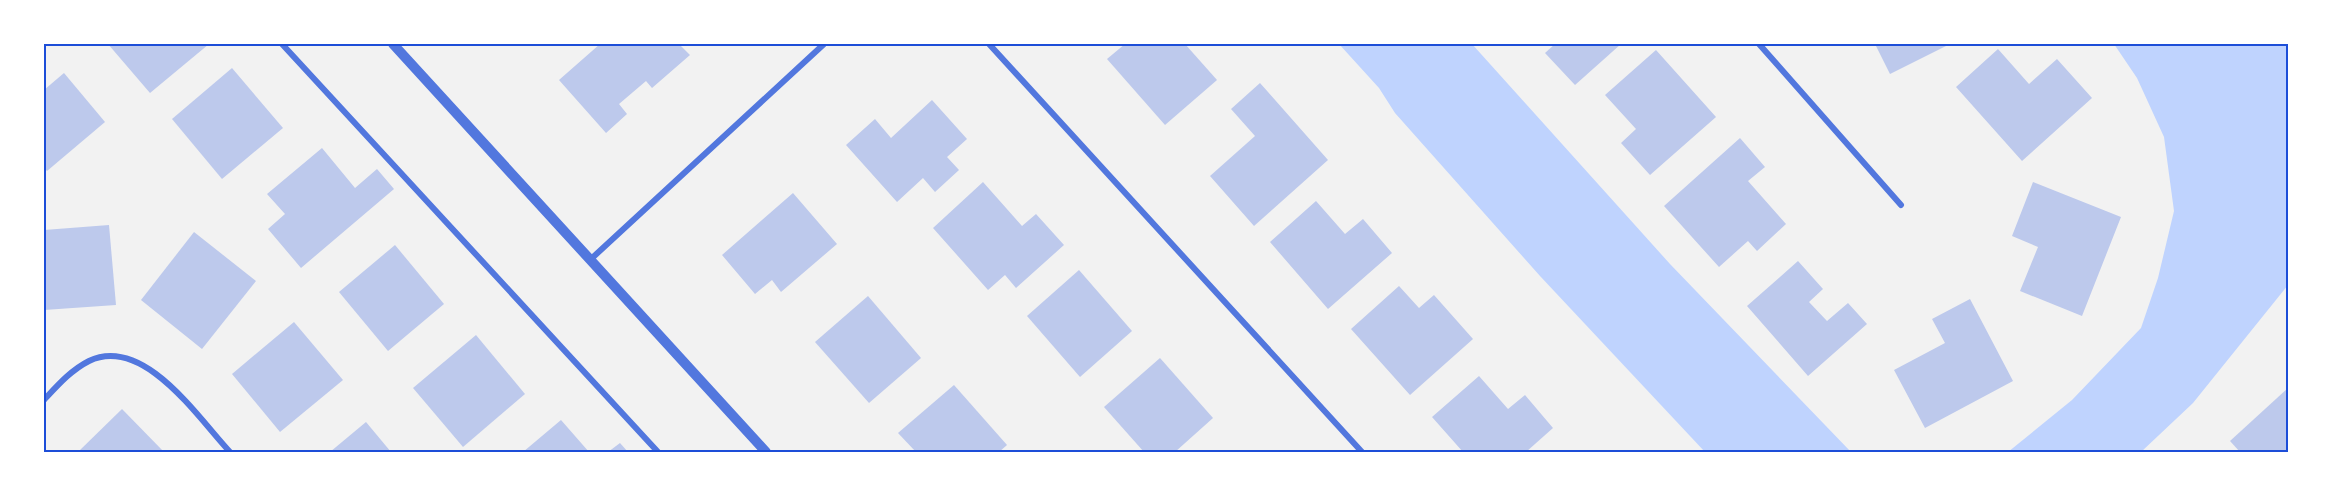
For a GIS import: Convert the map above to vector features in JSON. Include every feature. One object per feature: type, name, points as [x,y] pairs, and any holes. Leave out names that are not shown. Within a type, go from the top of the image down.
[{"type":"street","points":[[282,44],[658,453]]},
{"type":"street","points":[[393,44],[766,453]]},
{"type":"street","points":[[591,259],[824,44]]},
{"type":"street","points":[[989,44],[1362,453]]},
{"type":"street","points":[[1759,44],[1901,205]]},
{"type":"street","points":[[44,400],[69,374],[90,360],[121,357],[140,362],[160,376],[230,453]]},
{"type":"water","points":[[1339,44],[1472,44],[1670,264],[1851,452],[1705,452],[1540,276],[1395,113],[1379,88]]},
{"type":"water","points":[[2114,44],[2288,44],[2288,285],[2193,403],[2141,452],[2008,452],[2072,400],[2141,328],[2158,278],[2174,211],[2164,137],[2137,78]]},
{"type":"building","points":[[108,44],[209,44],[150,93]]},
{"type":"building","points":[[600,44],[679,44],[690,55],[652,88],[646,81],[619,104],[627,114],[606,133],[559,80]]},
{"type":"building","points":[[1125,44],[1185,44],[1217,80],[1165,125],[1107,59]]},
{"type":"building","points":[[1555,44],[1621,44],[1575,85],[1545,53]]},
{"type":"building","points":[[1875,44],[1950,44],[1890,74]]},
{"type":"building","points":[[1998,49],[2029,84],[2057,59],[2092,98],[2022,161],[1956,87]]},
{"type":"building","points":[[1656,50],[1716,117],[1650,175],[1621,143],[1636,129],[1605,95]]},
{"type":"building","points":[[232,68],[283,128],[222,179],[172,119]]},
{"type":"building","points":[[64,73],[105,122],[47,171],[44,168],[44,90]]},
{"type":"building","points":[[1260,83],[1328,160],[1254,226],[1210,176],[1255,136],[1231,109]]},
{"type":"building","points":[[932,100],[967,139],[947,157],[959,170],[935,192],[923,178],[897,202],[846,145],[875,119],[891,138]]},
{"type":"building","points":[[1740,138],[1765,167],[1748,181],[1786,224],[1757,251],[1748,241],[1719,267],[1664,206]]},
{"type":"building","points":[[322,148],[355,188],[377,169],[394,189],[301,268],[268,229],[285,214],[267,194]]},
{"type":"building","points":[[983,182],[1022,226],[1036,214],[1064,245],[1016,288],[1005,275],[988,290],[933,228]]},
{"type":"building","points":[[2033,182],[2121,217],[2082,316],[2020,291],[2038,247],[2012,236]]},
{"type":"building","points":[[793,193],[837,244],[781,292],[772,280],[755,294],[722,255]]},
{"type":"building","points":[[1316,201],[1345,234],[1363,219],[1392,253],[1328,309],[1270,242]]},
{"type":"building","points":[[109,225],[116,305],[44,310],[44,230]]},
{"type":"building","points":[[194,232],[256,281],[202,349],[141,300]]},
{"type":"building","points":[[395,245],[444,304],[388,351],[339,292]]},
{"type":"building","points":[[1798,261],[1823,289],[1809,302],[1827,321],[1848,303],[1867,324],[1808,376],[1747,306]]},
{"type":"building","points":[[1079,270],[1132,331],[1080,377],[1027,316]]},
{"type":"building","points":[[1399,286],[1419,308],[1434,295],[1473,339],[1410,395],[1351,329]]},
{"type":"building","points":[[868,296],[921,358],[869,403],[815,342]]},
{"type":"building","points":[[1970,299],[2013,381],[1925,428],[1894,370],[1945,343],[1932,319]]},
{"type":"building","points":[[294,322],[343,380],[280,432],[232,374]]},
{"type":"building","points":[[476,335],[525,394],[463,447],[413,388]]},
{"type":"building","points":[[1160,358],[1213,418],[1175,452],[1144,452],[1104,407]]},
{"type":"building","points":[[1479,376],[1508,409],[1525,395],[1553,428],[1526,452],[1463,452],[1432,417]]},
{"type":"building","points":[[954,385],[1007,445],[999,452],[916,452],[898,433]]},
{"type":"building","points":[[2288,388],[2288,452],[2240,452],[2230,441]]},
{"type":"building","points":[[122,409],[164,452],[78,452]]},
{"type":"building","points":[[561,420],[589,452],[523,452]]},
{"type":"building","points":[[366,422],[391,452],[330,452]]},
{"type":"building","points":[[620,443],[628,452],[608,452]]}]
